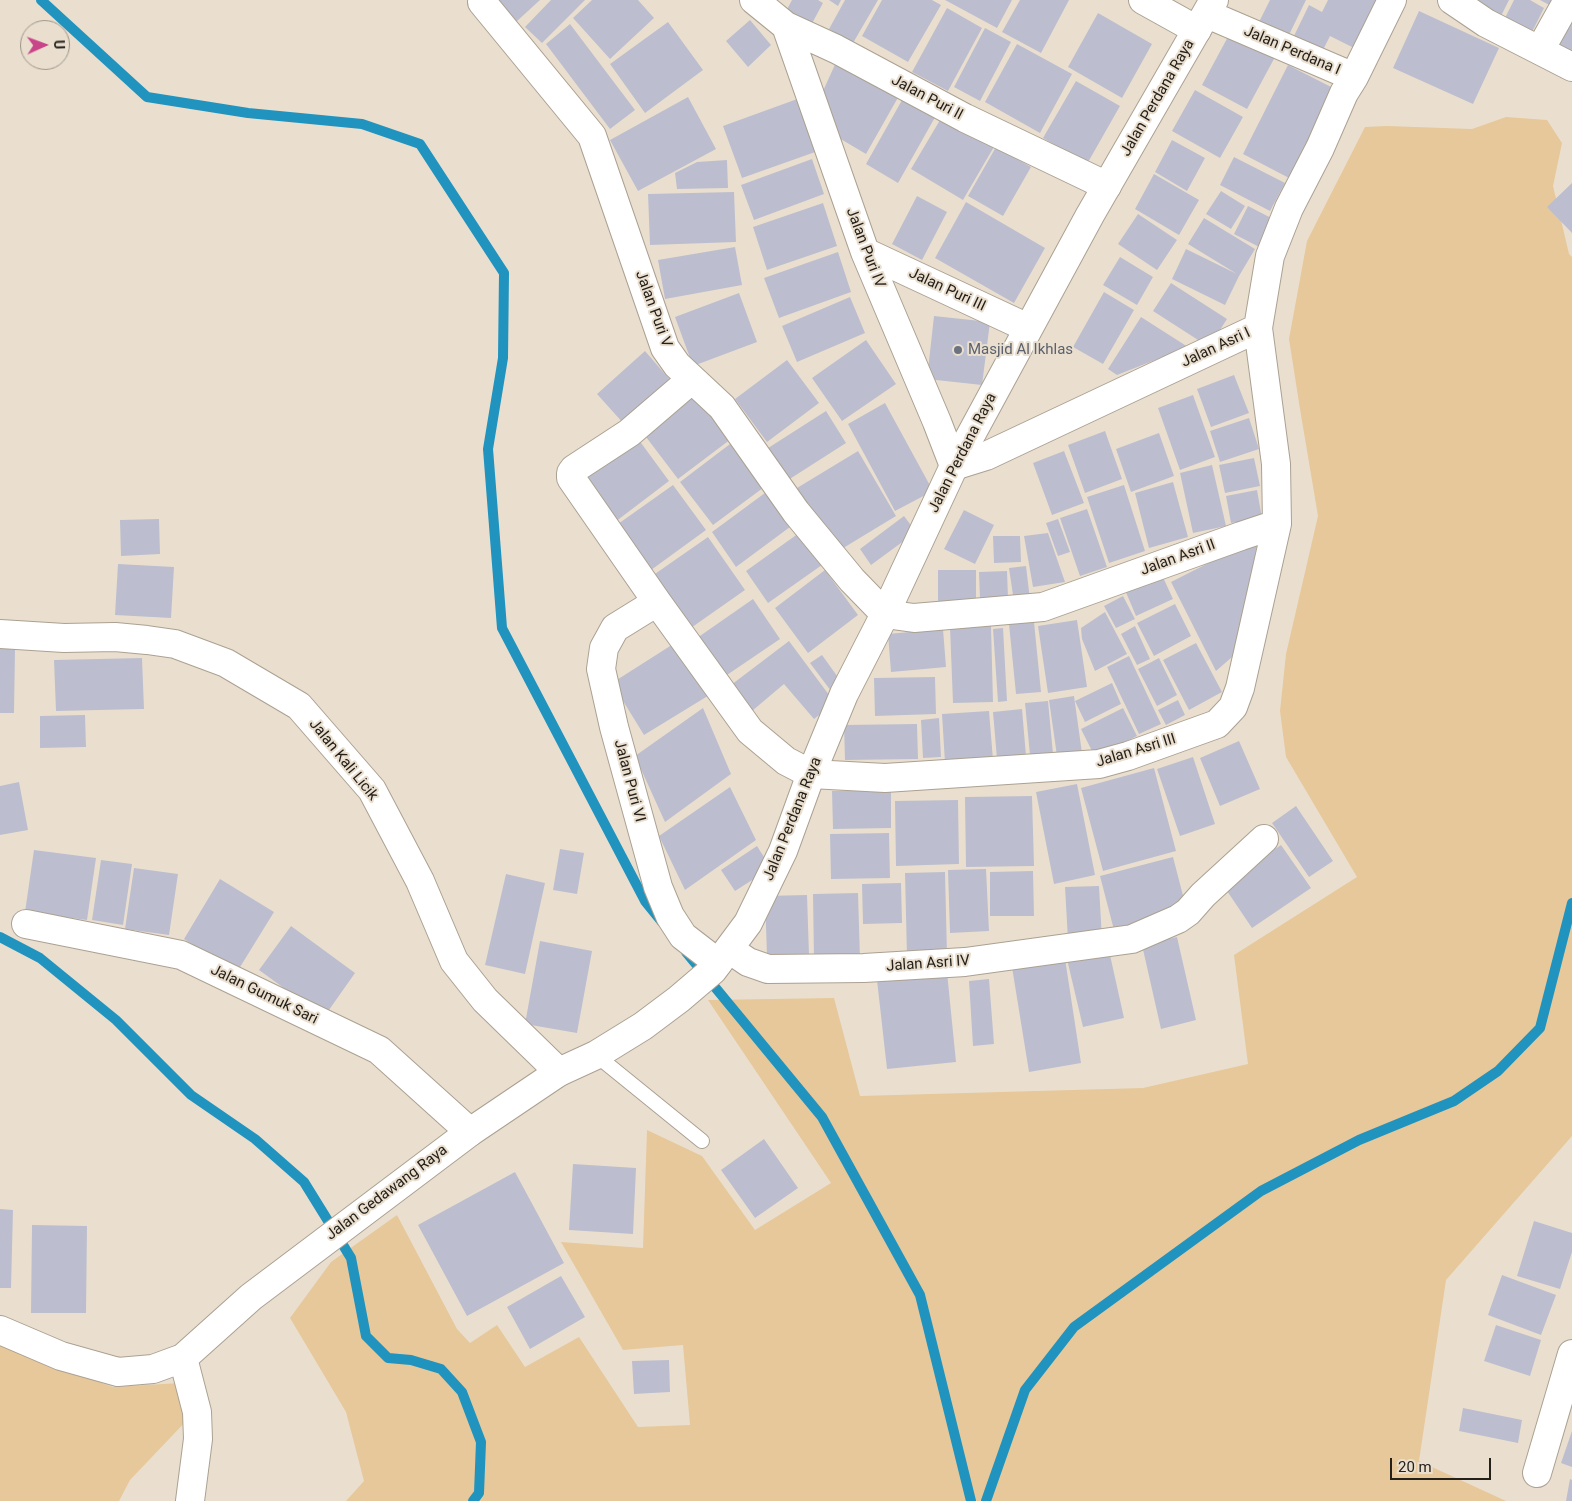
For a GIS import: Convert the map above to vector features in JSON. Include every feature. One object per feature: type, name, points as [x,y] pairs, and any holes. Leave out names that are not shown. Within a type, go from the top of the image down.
[{"type":"street","name":"Jalan Puri II","points":[[754,0],[786,26],[836,49],[965,118],[1107,186]]},
{"type":"street","name":"Jalan Perdana I","points":[[1142,0],[1206,15],[1354,77],[1392,0]]},
{"type":"street","points":[[1452,0],[1486,22],[1572,67]]},
{"type":"street","points":[[1540,50],[1568,0]]},
{"type":"street","name":"Jalan Puri V","points":[[482,2],[592,136],[665,348],[678,365],[722,407],[796,512],[852,580],[886,614]]},
{"type":"street","name":"Jalan Perdana Raya","points":[[748,922],[783,851],[811,774],[844,694],[886,614],[954,466],[1107,186],[1206,15]]},
{"type":"street","name":"Jalan Puri IV","points":[[786,26],[865,252],[954,466]]},
{"type":"street","name":"Jalan Asri I","points":[[954,466],[986,456],[1258,328],[1270,256],[1289,208],[1320,148],[1344,93],[1354,77]]},
{"type":"street","name":"Jalan Puri III","points":[[865,252],[1028,328]]},
{"type":"street","points":[[1258,328],[1276,464],[1278,524]]},
{"type":"street","points":[[692,379],[628,433],[574,469],[571,473],[571,478],[750,731],[786,761],[811,774]]},
{"type":"street","name":"Jalan Asri II","points":[[886,614],[914,618],[1043,607],[1278,524]]},
{"type":"street","name":"Jalan Asri III","points":[[811,774],[885,778],[1099,764],[1128,756],[1218,724],[1233,707],[1240,688],[1278,524]]},
{"type":"street","name":"Jalan Puri VI","points":[[657,602],[615,628],[604,648],[601,669],[616,735],[658,887],[670,916],[684,936],[720,961]]},
{"type":"street","name":"Jalan Kali Licik","points":[[0,634],[64,638],[116,637],[175,644],[226,662],[299,706],[372,790],[420,881],[454,961],[485,1000],[559,1072]]},
{"type":"street","name":"Jalan Asri IV","points":[[720,961],[748,962],[768,969],[864,968],[965,962],[1132,939],[1178,919],[1188,912],[1264,839]]},
{"type":"street","name":"Jalan Gedawang Raya","points":[[0,1330],[61,1356],[118,1372],[153,1369],[182,1358],[251,1297],[470,1132],[559,1072],[596,1055],[643,1026],[679,999],[720,961],[748,922]]},
{"type":"street","name":"Jalan Gumuk Sari","points":[[26,924],[181,955],[379,1050],[470,1132]]},
{"type":"street","points":[[1537,1473],[1572,1354]]},
{"type":"street","points":[[182,1358],[197,1412],[198,1438],[190,1501]]},
{"type":"lane","points":[[596,1055],[702,1141]]},
{"type":"shaded area","points":[[1506,117],[1547,120],[1562,143],[1553,186],[1569,254],[1572,257],[1572,1136],[1446,1280],[1419,1461],[1506,1501],[346,1501],[364,1481],[346,1412],[290,1318],[331,1262],[397,1215],[457,1329],[470,1343],[497,1325],[525,1367],[579,1337],[638,1427],[690,1425],[683,1345],[623,1350],[561,1242],[643,1248],[647,1130],[702,1156],[755,1230],[831,1183],[708,1000],[834,998],[860,1096],[1143,1088],[1248,1064],[1234,955],[1357,877],[1286,757],[1280,711],[1286,654],[1318,516],[1289,339],[1307,241],[1365,127],[1472,129]]},
{"type":"shaded area","points":[[0,1341],[37,1359],[113,1387],[180,1383],[190,1417],[130,1480],[119,1501],[0,1501]]},
{"type":"building","points":[[495,0],[540,0],[516,22]]},
{"type":"building","points":[[551,0],[585,0],[542,43],[525,27]]},
{"type":"building","points":[[592,0],[638,0],[654,18],[610,59],[573,18]]},
{"type":"building","points":[[792,0],[818,0],[823,3],[809,29],[784,15]]},
{"type":"building","points":[[829,0],[841,0],[838,6]]},
{"type":"building","points":[[845,0],[878,0],[853,43],[829,29]]},
{"type":"building","points":[[882,0],[932,0],[941,5],[908,62],[862,36]]},
{"type":"building","points":[[945,0],[1012,0],[997,28]]},
{"type":"building","points":[[1020,0],[1069,0],[1041,53],[1002,32]]},
{"type":"building","points":[[1270,0],[1306,0],[1287,39],[1258,24]]},
{"type":"building","points":[[1328,0],[1382,0],[1358,50],[1330,36],[1322,52],[1293,38],[1309,5],[1322,12]]},
{"type":"building","points":[[1465,0],[1509,0],[1498,22]]},
{"type":"building","points":[[1514,0],[1530,0],[1544,8],[1527,42],[1500,28]]},
{"type":"building","points":[[1540,0],[1561,0],[1557,9]]},
{"type":"building","points":[[1572,7],[1572,53],[1553,43]]},
{"type":"building","points":[[947,8],[982,28],[948,91],[912,72]]},
{"type":"building","points":[[1419,11],[1499,48],[1473,104],[1393,68]]},
{"type":"building","points":[[1098,13],[1152,44],[1122,98],[1068,67]]},
{"type":"building","points":[[750,20],[771,45],[748,67],[726,41]]},
{"type":"building","points":[[668,22],[703,70],[645,113],[610,64]]},
{"type":"building","points":[[570,24],[635,110],[610,129],[546,44]]},
{"type":"building","points":[[985,28],[1011,42],[980,101],[954,87]]},
{"type":"building","points":[[1230,33],[1275,57],[1247,109],[1202,85]]},
{"type":"building","points":[[1017,44],[1072,74],[1040,133],[985,102]]},
{"type":"building","points":[[838,58],[900,94],[866,154],[839,138],[823,91]]},
{"type":"building","points":[[1288,65],[1335,89],[1289,178],[1243,154]]},
{"type":"building","points":[[1076,81],[1120,106],[1087,164],[1043,138]]},
{"type":"building","points":[[1195,90],[1243,117],[1220,158],[1172,131]]},
{"type":"building","points":[[906,93],[938,112],[898,183],[866,164]]},
{"type":"building","points":[[688,97],[716,149],[638,191],[610,140]]},
{"type":"building","points":[[800,98],[818,151],[742,178],[723,126]]},
{"type":"building","points":[[943,115],[995,145],[963,200],[911,169]]},
{"type":"building","points":[[1172,140],[1205,158],[1187,191],[1155,172]]},
{"type":"building","points":[[996,147],[1031,167],[1003,216],[968,196]]},
{"type":"building","points":[[1234,157],[1285,183],[1270,211],[1220,185]]},
{"type":"building","points":[[812,159],[824,194],[754,220],[741,185]]},
{"type":"building","points":[[727,160],[728,188],[677,189],[675,173],[697,162]]},
{"type":"building","points":[[1154,174],[1199,200],[1179,235],[1135,209]]},
{"type":"building","points":[[1572,183],[1572,233],[1547,207]]},
{"type":"building","points":[[1221,191],[1245,206],[1231,229],[1206,214]]},
{"type":"building","points":[[734,192],[736,242],[650,245],[648,194]]},
{"type":"building","points":[[917,196],[947,212],[922,260],[892,244]]},
{"type":"building","points":[[966,202],[1045,248],[1014,303],[935,258]]},
{"type":"building","points":[[823,203],[837,246],[767,270],[753,227]]},
{"type":"building","points":[[1248,206],[1277,221],[1263,249],[1234,234]]},
{"type":"building","points":[[1138,214],[1177,240],[1157,270],[1118,244]]},
{"type":"building","points":[[1204,218],[1255,249],[1225,305],[1172,279],[1186,249],[1237,274],[1188,244]]},
{"type":"building","points":[[735,247],[742,285],[665,299],[658,260]]},
{"type":"building","points":[[838,252],[851,292],[779,318],[764,278]]},
{"type":"building","points":[[1120,257],[1153,277],[1137,305],[1103,285]]},
{"type":"building","points":[[1171,283],[1227,319],[1209,347],[1153,311]]},
{"type":"building","points":[[1104,292],[1134,310],[1103,364],[1073,347]]},
{"type":"building","points":[[739,293],[757,342],[693,366],[675,317]]},
{"type":"building","points":[[850,297],[865,333],[797,362],[782,326]]},
{"type":"building","name":"Masjid Al Ikhlas","points":[[934,316],[990,322],[982,385],[927,379]]},
{"type":"building","points":[[1141,317],[1188,347],[1117,375],[1108,369]]},
{"type":"building","points":[[866,340],[896,384],[842,421],[812,378]]},
{"type":"building","points":[[645,351],[671,381],[624,424],[597,394]]},
{"type":"building","points":[[787,360],[819,403],[767,442],[735,399]]},
{"type":"building","points":[[1234,375],[1249,413],[1211,427],[1197,389]]},
{"type":"building","points":[[697,392],[731,439],[678,479],[643,433]]},
{"type":"building","points":[[1193,395],[1215,457],[1180,470],[1158,408]]},
{"type":"building","points":[[885,403],[933,491],[895,511],[848,424]]},
{"type":"building","points":[[826,411],[846,443],[785,482],[765,450]]},
{"type":"building","points":[[1249,418],[1259,449],[1220,462],[1210,431]]},
{"type":"building","points":[[1105,431],[1122,479],[1085,493],[1068,445]]},
{"type":"building","points":[[1159,433],[1174,476],[1131,492],[1116,449]]},
{"type":"building","points":[[636,436],[669,481],[615,522],[582,476]]},
{"type":"building","points":[[734,441],[767,485],[713,525],[680,482]]},
{"type":"building","points":[[858,451],[896,516],[835,553],[797,488]]},
{"type":"building","points":[[1064,451],[1084,503],[1052,515],[1033,463]]},
{"type":"building","points":[[1254,458],[1260,486],[1225,493],[1219,465]]},
{"type":"building","points":[[1212,465],[1226,526],[1193,533],[1180,473]]},
{"type":"building","points":[[1173,482],[1188,537],[1149,548],[1135,493]]},
{"type":"building","points":[[673,485],[706,530],[651,570],[618,524]]},
{"type":"building","points":[[1124,485],[1145,551],[1109,563],[1087,497]]},
{"type":"building","points":[[769,490],[794,524],[736,567],[712,532]]},
{"type":"building","points":[[1257,490],[1262,518],[1231,523],[1226,496]]},
{"type":"building","points":[[1087,509],[1107,567],[1080,576],[1060,518]]},
{"type":"building","points":[[964,510],[994,525],[975,564],[944,549]]},
{"type":"building","points":[[904,516],[916,532],[871,565],[860,549]]},
{"type":"building","points":[[159,519],[160,554],[121,556],[120,520]]},
{"type":"building","points":[[1058,519],[1070,552],[1058,556],[1046,523]]},
{"type":"building","points":[[799,533],[822,565],[768,603],[746,571]]},
{"type":"building","points":[[1048,533],[1065,582],[1033,587],[1024,536]]},
{"type":"building","points":[[993,536],[1020,536],[1021,562],[994,563]]},
{"type":"building","points":[[708,537],[745,590],[688,630],[652,576]]},
{"type":"building","points":[[1258,538],[1251,577],[1247,622],[1239,651],[1216,671],[1171,582]]},
{"type":"building","points":[[118,564],[174,567],[171,618],[115,615]]},
{"type":"building","points":[[1026,566],[1030,600],[1014,602],[1009,568]]},
{"type":"building","points":[[825,570],[858,615],[808,653],[775,608]]},
{"type":"building","points":[[938,570],[976,570],[976,605],[938,605]]},
{"type":"building","points":[[1007,571],[1008,598],[980,599],[979,572]]},
{"type":"building","points":[[1161,573],[1173,599],[1136,616],[1125,590]]},
{"type":"building","points":[[1123,596],[1135,619],[1116,628],[1104,606]]},
{"type":"building","points":[[753,599],[780,639],[724,677],[697,638]]},
{"type":"building","points":[[1175,604],[1191,636],[1154,656],[1137,623]]},
{"type":"building","points":[[1105,612],[1127,654],[1095,671],[1082,639],[1081,628]]},
{"type":"building","points":[[1077,620],[1087,687],[1048,693],[1038,626]]},
{"type":"building","points":[[1034,622],[1041,692],[1016,694],[1009,624]]},
{"type":"building","points":[[991,626],[993,702],[953,703],[950,627]]},
{"type":"building","points":[[1135,626],[1150,659],[1137,665],[1121,634]]},
{"type":"building","points":[[1003,628],[1007,701],[998,702],[993,629]]},
{"type":"building","points":[[943,629],[946,667],[891,672],[888,634]]},
{"type":"building","points":[[678,641],[711,694],[644,735],[612,683]]},
{"type":"building","points":[[789,641],[835,703],[814,719],[784,684],[752,711],[731,685]]},
{"type":"building","points":[[1196,643],[1222,692],[1189,710],[1163,660]]},
{"type":"building","points":[[0,649],[15,649],[14,713],[0,713]]},
{"type":"building","points":[[822,655],[845,687],[834,695],[810,663]]},
{"type":"building","points":[[1129,656],[1161,724],[1139,734],[1107,667]]},
{"type":"building","points":[[142,658],[144,709],[56,711],[54,660]]},
{"type":"building","points":[[1159,658],[1177,695],[1157,706],[1138,669]]},
{"type":"building","points":[[935,677],[936,714],[875,716],[874,678]]},
{"type":"building","points":[[1112,683],[1121,704],[1085,722],[1075,701]]},
{"type":"building","points":[[1074,696],[1082,753],[1057,756],[1049,700]]},
{"type":"building","points":[[1178,700],[1185,715],[1166,725],[1158,710]]},
{"type":"building","points":[[1048,701],[1053,754],[1030,755],[1025,703]]},
{"type":"building","points":[[703,708],[731,774],[665,822],[635,756]]},
{"type":"building","points":[[1123,708],[1137,736],[1095,757],[1081,729]]},
{"type":"building","points":[[1022,709],[1026,756],[997,759],[993,712]]},
{"type":"building","points":[[989,711],[993,760],[945,763],[942,714]]},
{"type":"building","points":[[85,715],[86,747],[40,748],[40,716]]},
{"type":"building","points":[[939,718],[941,757],[923,758],[921,720]]},
{"type":"building","points":[[917,724],[918,759],[845,760],[844,725]]},
{"type":"building","points":[[1239,741],[1260,789],[1220,806],[1200,758]]},
{"type":"building","points":[[1193,757],[1215,824],[1180,836],[1157,769]]},
{"type":"building","points":[[1154,768],[1176,851],[1103,871],[1081,788]]},
{"type":"building","points":[[19,782],[28,830],[0,835],[0,786]]},
{"type":"building","points":[[1077,784],[1095,875],[1054,884],[1036,792]]},
{"type":"building","points":[[730,787],[756,840],[685,890],[659,836]]},
{"type":"building","points":[[832,791],[891,791],[891,828],[833,829]]},
{"type":"building","points":[[1032,796],[1034,866],[966,867],[965,797]]},
{"type":"building","points":[[958,800],[959,864],[896,866],[895,801]]},
{"type":"building","points":[[1296,806],[1333,861],[1309,877],[1272,823]]},
{"type":"building","points":[[889,833],[890,878],[831,879],[830,834]]},
{"type":"building","points":[[1281,845],[1311,888],[1252,928],[1223,885]]},
{"type":"building","points":[[757,846],[771,868],[735,891],[721,870]]},
{"type":"building","points":[[560,849],[584,853],[577,894],[553,890]]},
{"type":"building","points":[[34,850],[96,858],[87,920],[25,912]]},
{"type":"building","points":[[1173,857],[1187,911],[1114,930],[1100,876]]},
{"type":"building","points":[[101,860],[132,864],[123,925],[92,920]]},
{"type":"building","points":[[134,868],[178,874],[169,935],[125,929]]},
{"type":"building","points":[[986,869],[989,931],[950,933],[948,870]]},
{"type":"building","points":[[1033,871],[1034,916],[990,916],[990,872]]},
{"type":"building","points":[[945,872],[947,955],[907,957],[905,873]]},
{"type":"building","points":[[506,874],[545,883],[525,974],[485,965]]},
{"type":"building","points":[[220,879],[274,912],[237,972],[184,939]]},
{"type":"building","points":[[901,883],[902,923],[863,924],[862,884]]},
{"type":"building","points":[[1099,886],[1102,939],[1068,940],[1065,887]]},
{"type":"building","points":[[858,893],[860,959],[814,960],[813,894]]},
{"type":"building","points":[[807,895],[809,955],[767,956],[765,896]]},
{"type":"building","points":[[291,926],[355,973],[324,1017],[259,970]]},
{"type":"building","points":[[1177,937],[1196,1020],[1161,1029],[1142,945]]},
{"type":"building","points":[[540,941],[592,951],[577,1033],[525,1024]]},
{"type":"building","points":[[1108,946],[1124,1018],[1083,1027],[1066,955]]},
{"type":"building","points":[[1064,952],[1081,1063],[1029,1072],[1011,961]]},
{"type":"building","points":[[947,972],[956,1062],[887,1069],[877,980]]},
{"type":"building","points":[[989,979],[994,1044],[973,1046],[969,981]]},
{"type":"building","points":[[764,1139],[798,1188],[755,1218],[721,1170]]},
{"type":"building","points":[[573,1164],[636,1168],[633,1234],[569,1230]]},
{"type":"building","points":[[515,1172],[564,1263],[467,1316],[418,1225]]},
{"type":"building","points":[[0,1209],[13,1210],[11,1288],[0,1288]]},
{"type":"building","points":[[1534,1221],[1572,1233],[1572,1252],[1560,1289],[1517,1276]]},
{"type":"building","points":[[32,1225],[87,1226],[86,1313],[31,1313]]},
{"type":"building","points":[[1502,1275],[1556,1295],[1541,1335],[1488,1315]]},
{"type":"building","points":[[561,1276],[585,1317],[530,1349],[507,1307]]},
{"type":"building","points":[[1496,1325],[1541,1340],[1530,1376],[1484,1361]]},
{"type":"building","points":[[669,1360],[670,1392],[634,1394],[632,1361]]},
{"type":"building","points":[[1463,1408],[1522,1420],[1518,1443],[1459,1431]]},
{"type":"building","points":[[1572,1431],[1572,1467],[1561,1463]]},
{"type":"building","points":[[1570,1479],[1572,1480],[1572,1501],[1566,1501]]},
{"type":"waterway","points":[[41,0],[147,97],[248,113],[362,124],[420,144],[504,273],[503,358],[488,449],[502,628],[645,901],[662,922]]},
{"type":"waterway","points":[[986,1501],[1025,1390],[1074,1327],[1261,1191],[1359,1140],[1454,1101],[1498,1071],[1540,1028],[1572,903]]},
{"type":"waterway","points":[[0,937],[40,958],[116,1020],[191,1095],[255,1139],[304,1182],[351,1258],[366,1336],[388,1358],[411,1360],[441,1369],[462,1392],[481,1442],[479,1493],[473,1501]]},
{"type":"waterway","points":[[686,952],[822,1117],[920,1295],[971,1501]]},
{"type":"place","name":"Masjid Al Ikhlas","points":[[958,350]]}]
